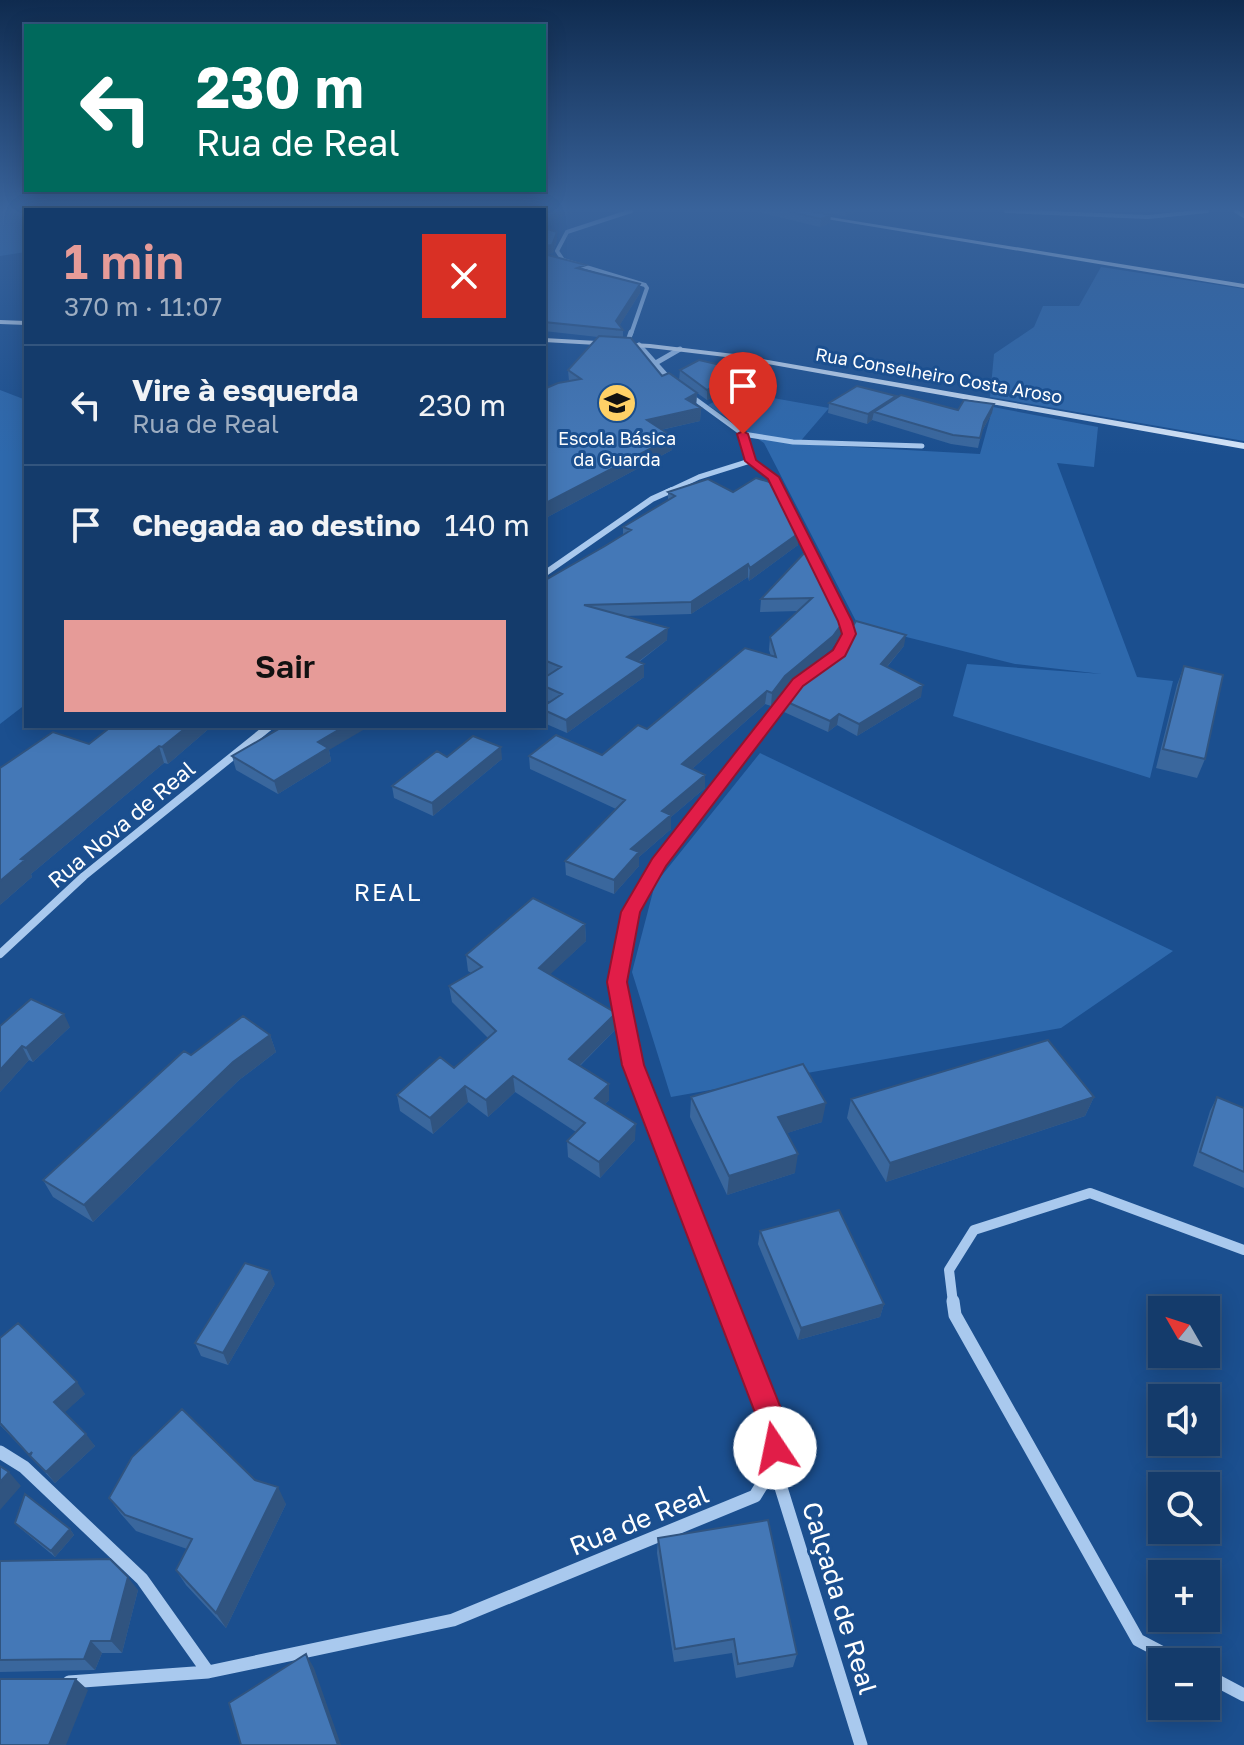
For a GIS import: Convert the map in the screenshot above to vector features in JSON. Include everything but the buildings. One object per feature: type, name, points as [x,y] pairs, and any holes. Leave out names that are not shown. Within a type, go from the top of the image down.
[{"type":"main road","points":[[0,322],[24,323]]},
{"type":"main road","name":"Rua Conselheiro Costa Aroso","points":[[546,340],[680,349],[823,371],[1244,446]]},
{"type":"street","points":[[627,344],[645,292]]},
{"type":"street","points":[[639,345],[660,372],[743,434],[793,442],[922,446]]},
{"type":"street","points":[[654,364],[680,349]]},
{"type":"street","points":[[743,434],[750,461],[773,477],[845,621],[849,634],[839,653]]},
{"type":"street","points":[[546,573],[652,499],[699,477],[750,461]]},
{"type":"street","points":[[774,1465],[776,1431],[633,1065],[617,982],[630,912],[658,863],[798,683],[817,670]]},
{"type":"street","name":"Rua Nova de Real","points":[[0,954],[84,876],[268,728]]},
{"type":"street","points":[[1153,1648],[1138,1640],[955,1315],[949,1270],[974,1230],[1090,1193],[1244,1250]]},
{"type":"street","points":[[0,1452],[24,1467],[142,1579],[208,1672]]},
{"type":"street","name":"Rua de Real","points":[[53,1682],[208,1672],[453,1620],[755,1496],[774,1465]]},
{"type":"street","name":"Calçada de Real","points":[[774,1465],[861,1745]]},
{"type":"street","points":[[1220,1682],[1244,1695]]},
{"type":"shaded area","points":[[1087,292],[1244,292],[1244,441],[990,397],[994,354],[1034,327],[1043,306],[1079,306]]},
{"type":"shaded area","points":[[0,390],[24,399],[24,706],[0,724]]},
{"type":"shaded area","points":[[734,391],[829,408],[798,444],[980,454],[993,407],[1098,427],[1094,467],[1057,463],[1137,677],[1173,681],[1150,778],[953,716],[967,664],[1102,674],[1015,664],[858,625],[764,443],[708,405]]},
{"type":"shaded area","points":[[760,753],[1173,951],[1061,1028],[671,1097],[632,972],[655,884]]},
{"type":"place","name":"Escola Básica da Guarda","points":[[617,403]]},
{"type":"district","name":"REAL","points":[[388,891]]},
{"type":"route","points":[[743,434],[750,461],[773,477],[849,634],[839,653],[798,683],[658,863],[630,912],[617,982],[633,1065],[776,1431],[775,1448]]}]
